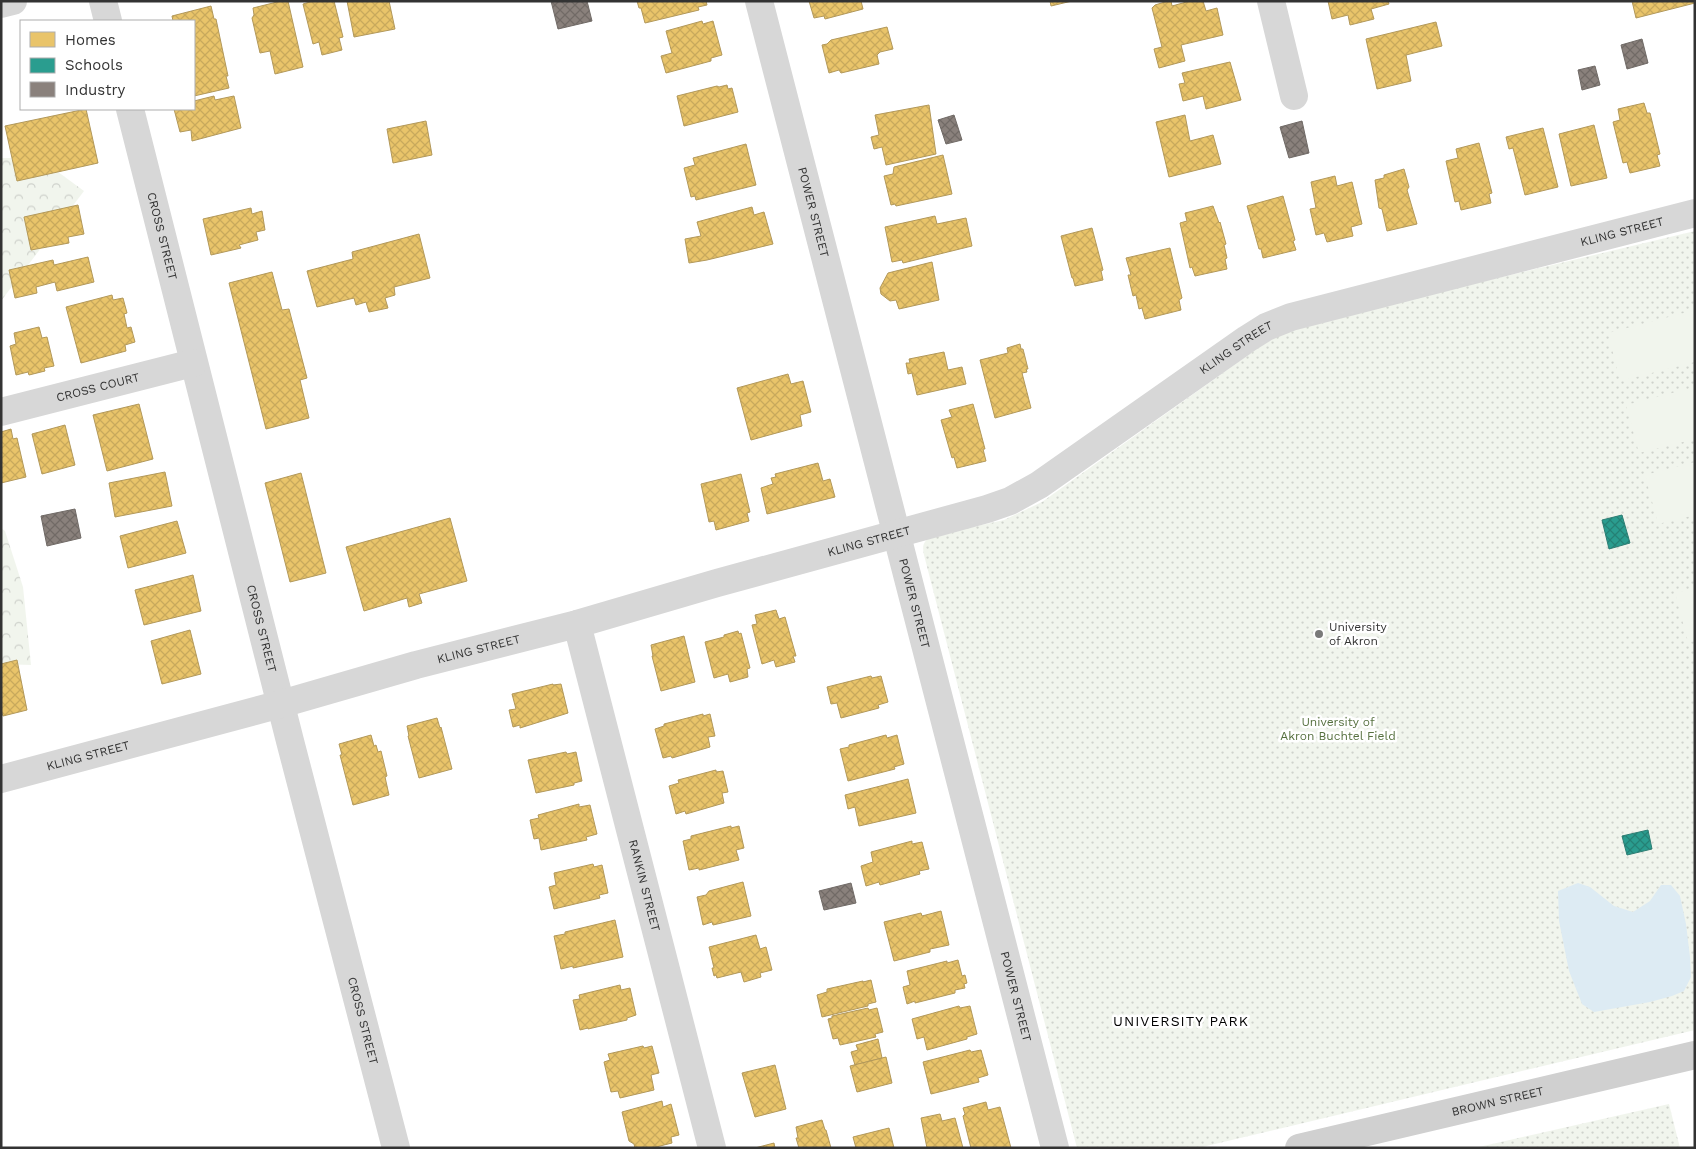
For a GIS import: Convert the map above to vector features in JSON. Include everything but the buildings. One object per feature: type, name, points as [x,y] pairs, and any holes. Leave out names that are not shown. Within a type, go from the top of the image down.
[{"type":"main road","name":"BROWN STREET","points":[[1299,1148],[1694,1058]]},
{"type":"street","points":[[1,4],[13,1]]},
{"type":"street","points":[[103,1],[108,20]]},
{"type":"street","name":"POWER STREET","points":[[759,1],[1055,1148]]},
{"type":"street","points":[[1270,1],[1294,96]]},
{"type":"street","name":"CROSS STREET","points":[[130,110],[396,1148]]},
{"type":"street","name":"KLING STREET","points":[[1,779],[281,704],[416,665],[577,624],[987,509],[1025,494],[1068,466],[1247,339],[1266,327],[1291,316],[1695,214]]},
{"type":"street","name":"CROSS COURT","points":[[1,412],[194,363]]},
{"type":"street","name":"RANKIN STREET","points":[[577,624],[712,1148]]},
{"type":"green space","points":[[1,158],[39,158],[84,191],[1,301]]},
{"type":"green space","name":"University of Akron Buchtel Field","points":[[1695,231],[1695,1030],[1198,1148],[1077,1148],[924,555],[923,546],[925,542],[932,536],[1004,520],[1042,502],[1281,333],[1426,295]]},
{"type":"green space","points":[[1695,310],[1695,362],[1620,381],[1608,333]]},
{"type":"green space","points":[[1695,387],[1695,439],[1639,453],[1626,405]]},
{"type":"green space","points":[[1695,462],[1695,515],[1658,524],[1645,475]]},
{"type":"green space","points":[[1,528],[5,531],[23,587],[31,665],[1,664]]},
{"type":"green space","points":[[1695,588],[1695,641],[1688,642],[1675,593]]},
{"type":"green space","points":[[1669,1104],[1680,1148],[1477,1148],[1479,1147]]},
{"type":"shaded area","points":[[1578,883],[1590,887],[1614,906],[1633,912],[1650,901],[1661,885],[1671,885],[1680,896],[1686,924],[1691,977],[1684,991],[1650,1002],[1594,1012],[1582,1004],[1569,971],[1559,921],[1558,891]]},
{"type":"place","name":"University of Akron","points":[[1319,634]]},
{"type":"district","name":"UNIVERSITY PARK","points":[[1181,1021]]}]
